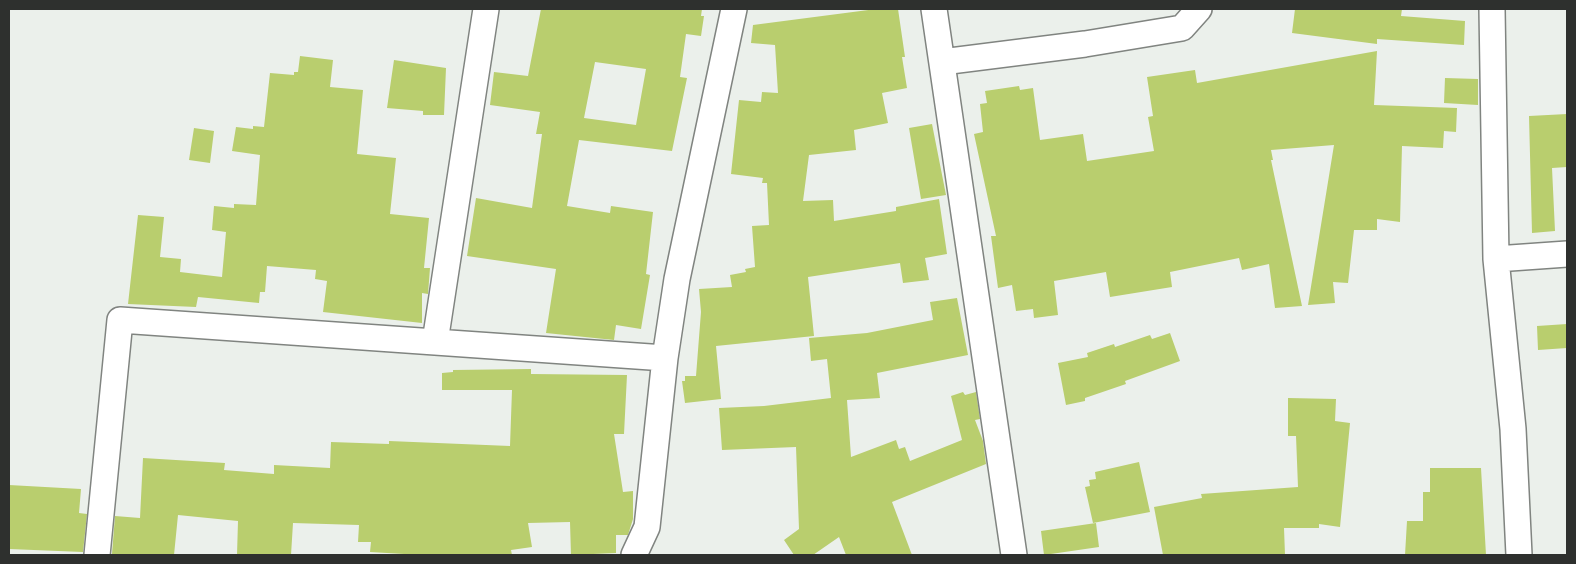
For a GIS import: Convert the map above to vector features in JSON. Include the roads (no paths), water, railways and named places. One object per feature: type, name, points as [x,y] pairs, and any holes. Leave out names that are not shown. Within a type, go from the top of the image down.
[{"type":"street","points":[[435,342],[486,9]]},
{"type":"street","points":[[634,555],[647,527],[665,358],[677,279],[734,9]]},
{"type":"street","points":[[934,9],[1014,555]]},
{"type":"street","points":[[942,62],[1085,44],[1182,28],[1199,9]]},
{"type":"street","points":[[1492,9],[1496,258],[1514,429],[1519,555]]},
{"type":"street","points":[[1496,258],[1567,254]]},
{"type":"street","points":[[97,555],[120,320],[665,358]]}]
